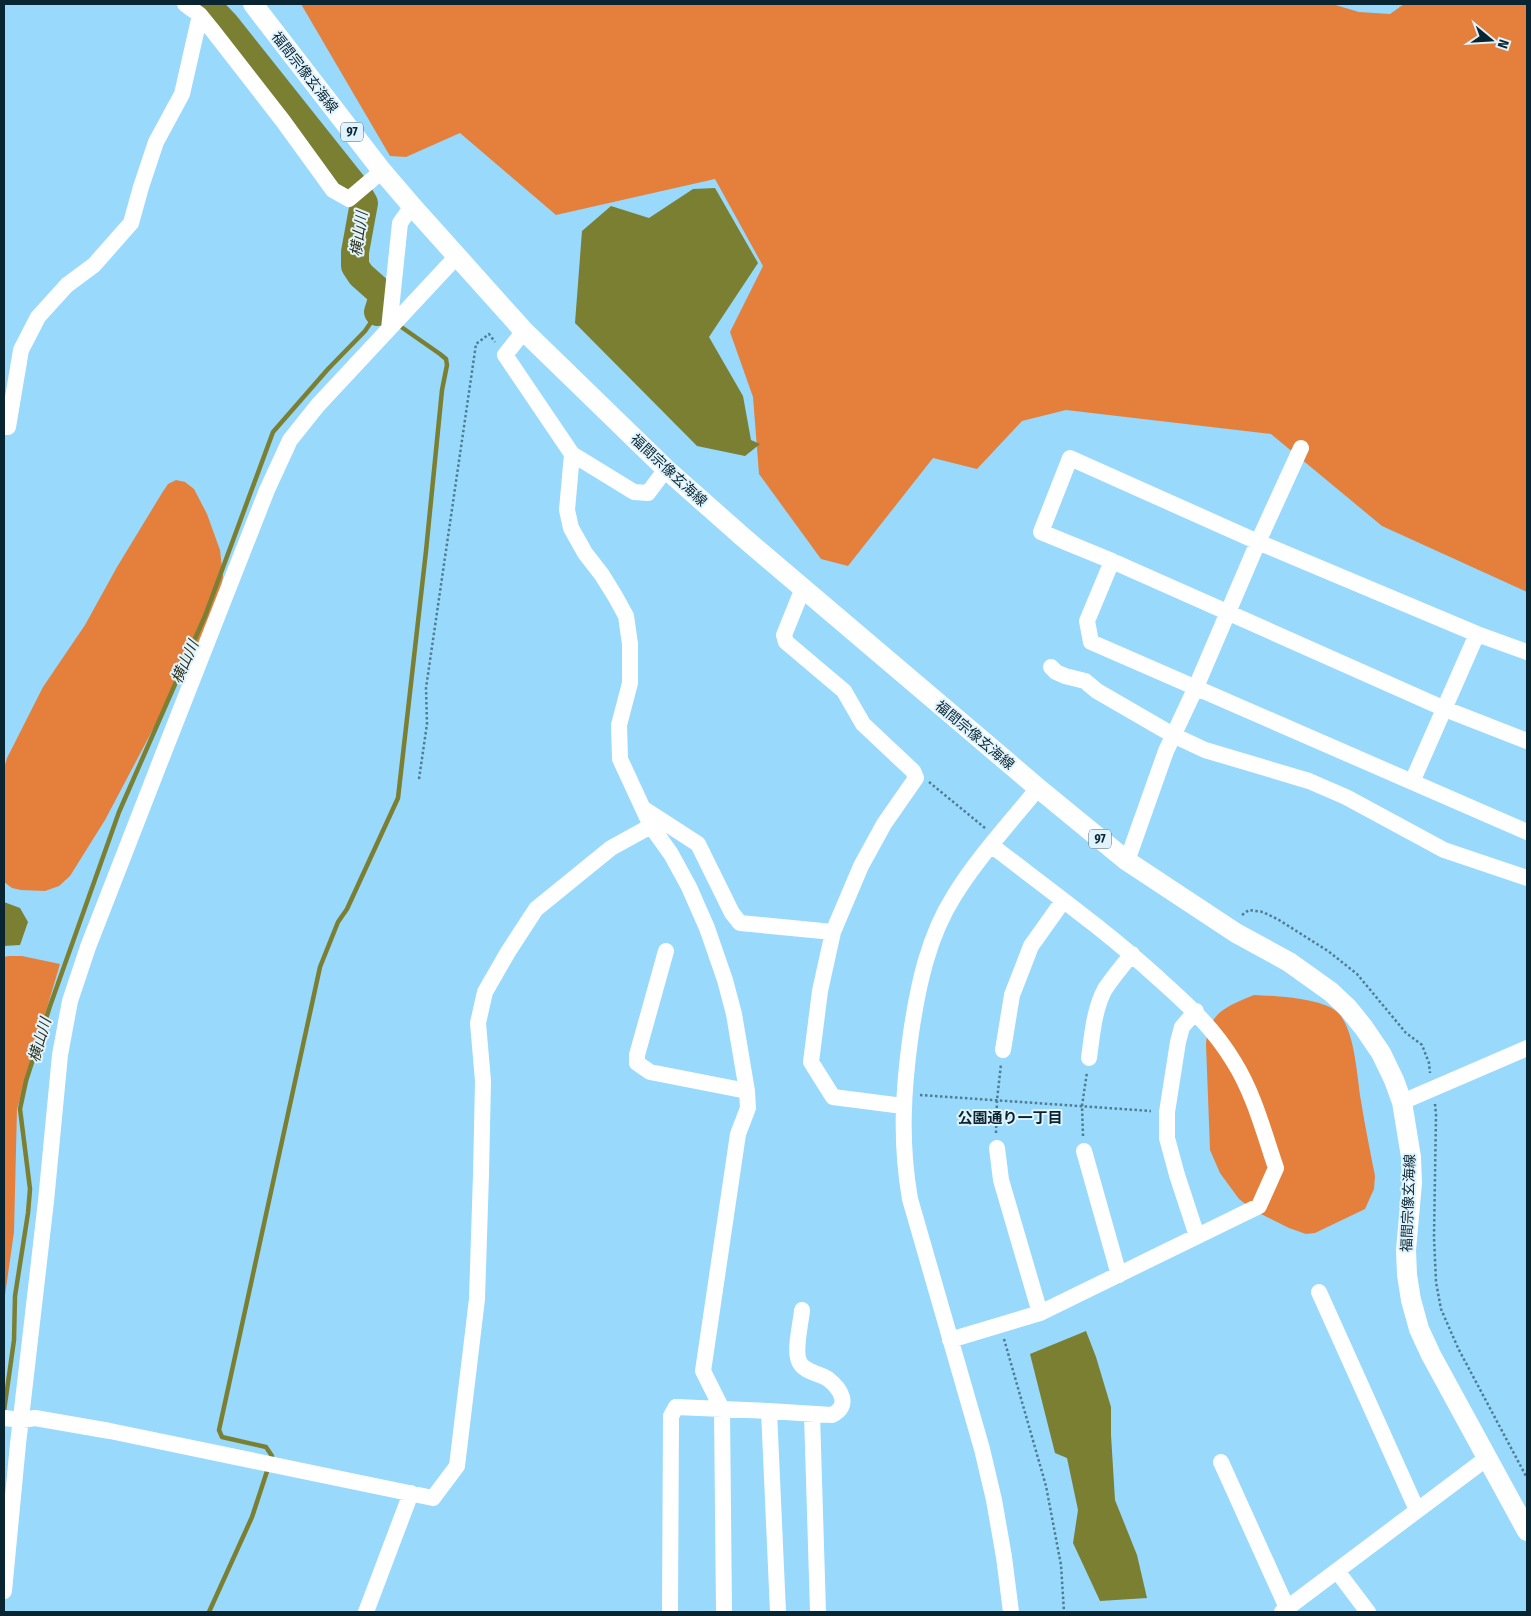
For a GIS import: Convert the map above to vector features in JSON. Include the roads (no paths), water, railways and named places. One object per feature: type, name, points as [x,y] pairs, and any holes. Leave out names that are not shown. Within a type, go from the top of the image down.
[{"type":"main road","name":"福間宗像玄海線","points":[[253,4],[382,171],[412,206],[524,330],[666,469],[744,538],[1038,788],[1127,861],[1236,933],[1289,962],[1331,992],[1348,1008],[1381,1053],[1394,1080],[1411,1098],[1412,1184],[1406,1250],[1411,1300],[1419,1329],[1430,1356],[1527,1531]]},
{"type":"street","points":[[185,4],[200,15],[283,121],[333,190],[348,199],[382,171]]},
{"type":"street","points":[[6,427],[21,350],[38,317],[67,285],[94,265],[131,223],[156,142],[182,94],[200,15]]},
{"type":"street","points":[[389,328],[400,223],[412,206]]},
{"type":"street","points":[[4,1591],[60,1056],[70,1001],[88,947],[267,490],[290,440],[318,405],[457,256]]},
{"type":"street","points":[[524,330],[505,355],[572,454],[634,492],[648,493],[666,469]]},
{"type":"street","points":[[1127,861],[1166,751],[1301,448]]},
{"type":"street","points":[[572,454],[568,510],[571,528],[626,616],[630,644],[630,683],[619,726],[620,758],[651,826],[671,854],[689,887],[707,928],[725,980],[734,1014],[747,1091],[748,1108],[738,1134],[703,1371],[722,1409],[724,1612]]},
{"type":"street","points":[[1527,652],[1477,634],[1258,542],[1070,458],[1041,532],[1112,560],[1444,708],[1527,741]]},
{"type":"street","points":[[1112,560],[1087,621],[1092,642],[1527,832]]},
{"type":"street","points":[[803,588],[784,634],[786,642],[844,692],[863,724],[913,770],[916,778],[884,824],[861,866],[833,932],[820,991],[811,1062],[833,1097],[903,1100]]},
{"type":"street","points":[[1412,782],[1477,634]]},
{"type":"street","points":[[1050,667],[1065,676],[1085,681],[1097,692],[1173,735],[1205,750],[1309,780],[1346,797],[1444,850],[1527,878]]},
{"type":"street","points":[[1011,1612],[994,1500],[980,1441],[910,1199],[904,1152],[903,1100],[916,1002],[934,937],[954,897],[994,842],[1038,788]]},
{"type":"street","points":[[644,809],[698,844],[732,913],[740,923],[833,932]]},
{"type":"street","points":[[4,1418],[22,1420],[35,1418],[110,1431],[433,1498],[457,1466],[477,1299],[482,1081],[478,1023],[485,992],[536,909],[612,848],[651,826]]},
{"type":"street","points":[[950,1340],[1040,1313],[1259,1206],[1276,1168],[1248,1090],[1235,1062],[1211,1028],[1196,1011],[1132,954],[1063,900],[994,842]]},
{"type":"street","points":[[1003,1050],[1012,995],[1031,946],[1063,900]]},
{"type":"street","points":[[666,951],[637,1055],[637,1063],[650,1072],[747,1091]]},
{"type":"street","points":[[1089,1058],[1093,1029],[1105,990],[1132,954]]},
{"type":"street","points":[[1196,1011],[1182,1027],[1167,1112],[1167,1138],[1197,1236]]},
{"type":"street","points":[[1411,1098],[1527,1048]]},
{"type":"street","points":[[997,1148],[1001,1180],[1040,1313]]},
{"type":"street","points":[[1084,1151],[1119,1275]]},
{"type":"street","points":[[1319,1292],[1417,1510]]},
{"type":"street","points":[[670,1612],[671,1416],[676,1408],[769,1410],[832,1415],[840,1411],[843,1404],[838,1390],[828,1379],[799,1363],[797,1355],[802,1310]]},
{"type":"street","points":[[769,1410],[778,1612]]},
{"type":"street","points":[[812,1414],[818,1612]]},
{"type":"street","points":[[1221,1462],[1285,1610],[1487,1458]]},
{"type":"street","points":[[366,1612],[411,1493]]},
{"type":"street","points":[[1337,1571],[1368,1612]]},
{"type":"waterway","name":"横山川","points":[[206,4],[226,25],[354,186],[364,203],[355,252],[355,266],[361,275],[379,291],[382,299],[378,312]]},
{"type":"waterway","name":"横山川","points":[[4,1411],[14,1340],[15,1296],[30,1189],[20,1109],[26,1081],[50,1006],[119,812],[205,616],[273,432],[328,369],[365,331],[378,312],[387,317]]},
{"type":"waterway","points":[[209,1612],[252,1517],[272,1456],[266,1447],[222,1437],[219,1430],[320,967],[338,922],[347,909],[398,798],[442,390],[447,365],[446,359],[440,354],[397,324]]},
{"type":"district","name":"公園通り一丁目","points":[[1010,1118]]}]
